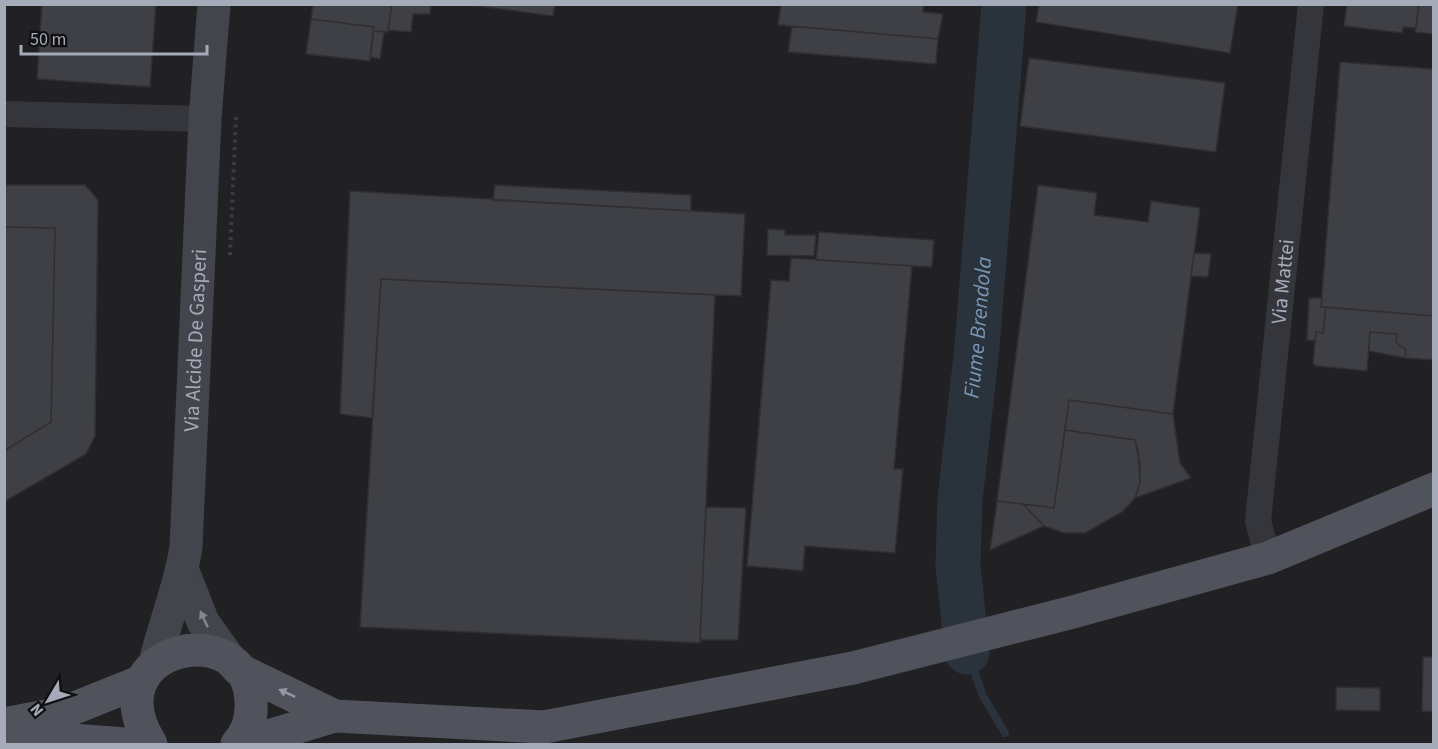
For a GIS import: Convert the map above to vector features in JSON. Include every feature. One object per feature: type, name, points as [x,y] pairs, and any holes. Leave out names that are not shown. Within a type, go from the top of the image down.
[{"type":"main road","name":"Via Alcide De Gasperi","points":[[214,4],[206,119],[188,525],[183,570],[204,622],[236,667]]},
{"type":"main road","points":[[239,744],[335,716],[544,727],[853,668],[1073,612],[1268,558],[1434,489]]},
{"type":"main road","points":[[152,744],[140,726],[136,703],[149,672],[183,570]]},
{"type":"main road","points":[[4,724],[62,713],[149,672],[167,655],[194,648],[222,655],[236,667],[335,716]]},
{"type":"main road","points":[[236,667],[251,696],[248,726],[239,744]]},
{"type":"main road","points":[[4,735],[125,744]]},
{"type":"street","name":"Via Mattei","points":[[1268,558],[1258,521],[1311,4]]},
{"type":"street","points":[[4,114],[206,119]]},
{"type":"path","points":[[230,260],[237,105]]},
{"type":"shaded area","points":[[5,5],[1433,5],[1433,744],[5,744]]},
{"type":"building","points":[[42,4],[156,4],[150,87],[37,79]]},
{"type":"building","points":[[313,4],[392,4],[388,32],[373,31],[374,27],[311,19]]},
{"type":"building","points":[[392,4],[431,4],[430,14],[413,14],[411,32],[388,30]]},
{"type":"building","points":[[463,4],[555,4],[553,16]]},
{"type":"building","points":[[781,4],[924,4],[923,12],[943,14],[938,39],[778,25]]},
{"type":"building","points":[[1039,4],[1238,4],[1230,53],[1036,22]]},
{"type":"building","points":[[1347,4],[1419,4],[1416,28],[1403,27],[1402,33],[1344,26]]},
{"type":"building","points":[[1419,4],[1434,4],[1434,34],[1415,32]]},
{"type":"building","points":[[311,19],[374,27],[370,61],[306,54]]},
{"type":"building","points":[[792,26],[938,39],[936,64],[788,52]]},
{"type":"building","points":[[373,31],[384,32],[380,59],[370,57]]},
{"type":"building","points":[[1029,58],[1225,83],[1216,152],[1020,126]]},
{"type":"building","points":[[1340,62],[1434,69],[1434,316],[1321,307]]},
{"type":"building","points":[[4,185],[85,185],[98,200],[95,436],[86,454],[4,502],[4,451],[51,422],[55,228],[4,227]]},
{"type":"building","points":[[495,185],[691,195],[691,211],[493,200]]},
{"type":"building","points":[[1038,185],[1097,193],[1094,215],[1148,222],[1151,201],[1200,208],[1173,414],[1069,400],[1054,508],[997,501]]},
{"type":"building","points":[[350,191],[745,214],[741,296],[381,279],[372,418],[340,414]]},
{"type":"building","points":[[4,227],[55,228],[51,422],[4,451]]},
{"type":"building","points":[[768,229],[785,230],[785,235],[816,235],[814,256],[767,255]]},
{"type":"building","points":[[819,232],[934,240],[932,267],[816,260]]},
{"type":"building","points":[[1194,253],[1211,254],[1208,277],[1191,276]]},
{"type":"building","points":[[791,258],[912,266],[894,469],[903,469],[895,553],[805,546],[803,571],[747,566],[771,280],[789,281]]},
{"type":"building","points":[[381,279],[715,295],[700,643],[360,627]]},
{"type":"building","points":[[1309,298],[1322,298],[1321,307],[1326,307],[1323,333],[1316,332],[1315,341],[1307,340]]},
{"type":"building","points":[[1326,307],[1434,316],[1434,360],[1405,358],[1406,350],[1396,342],[1397,334],[1370,332],[1367,371],[1316,366],[1313,363],[1316,332],[1323,333]]},
{"type":"building","points":[[1370,332],[1397,334],[1396,342],[1406,350],[1405,358],[1369,351]]},
{"type":"building","points":[[1069,400],[1173,414],[1180,463],[1191,478],[1135,498],[1140,483],[1140,464],[1135,440],[1065,430]]},
{"type":"building","points":[[1065,430],[1135,440],[1138,450],[1140,483],[1135,498],[1122,512],[1085,533],[1064,533],[1044,526],[1023,504],[1054,508]]},
{"type":"building","points":[[997,501],[1023,504],[1044,526],[990,550]]},
{"type":"building","points":[[706,507],[746,508],[738,640],[700,640]]},
{"type":"building","points":[[1423,657],[1434,657],[1434,712],[1422,711]]},
{"type":"building","points":[[1336,687],[1380,688],[1380,711],[1336,710]]},
{"type":"waterway","name":"Fiume Brendola","points":[[967,652],[958,566],[960,500],[977,347],[1004,4]]},
{"type":"waterway","points":[[967,652],[983,696],[1005,733]]}]
